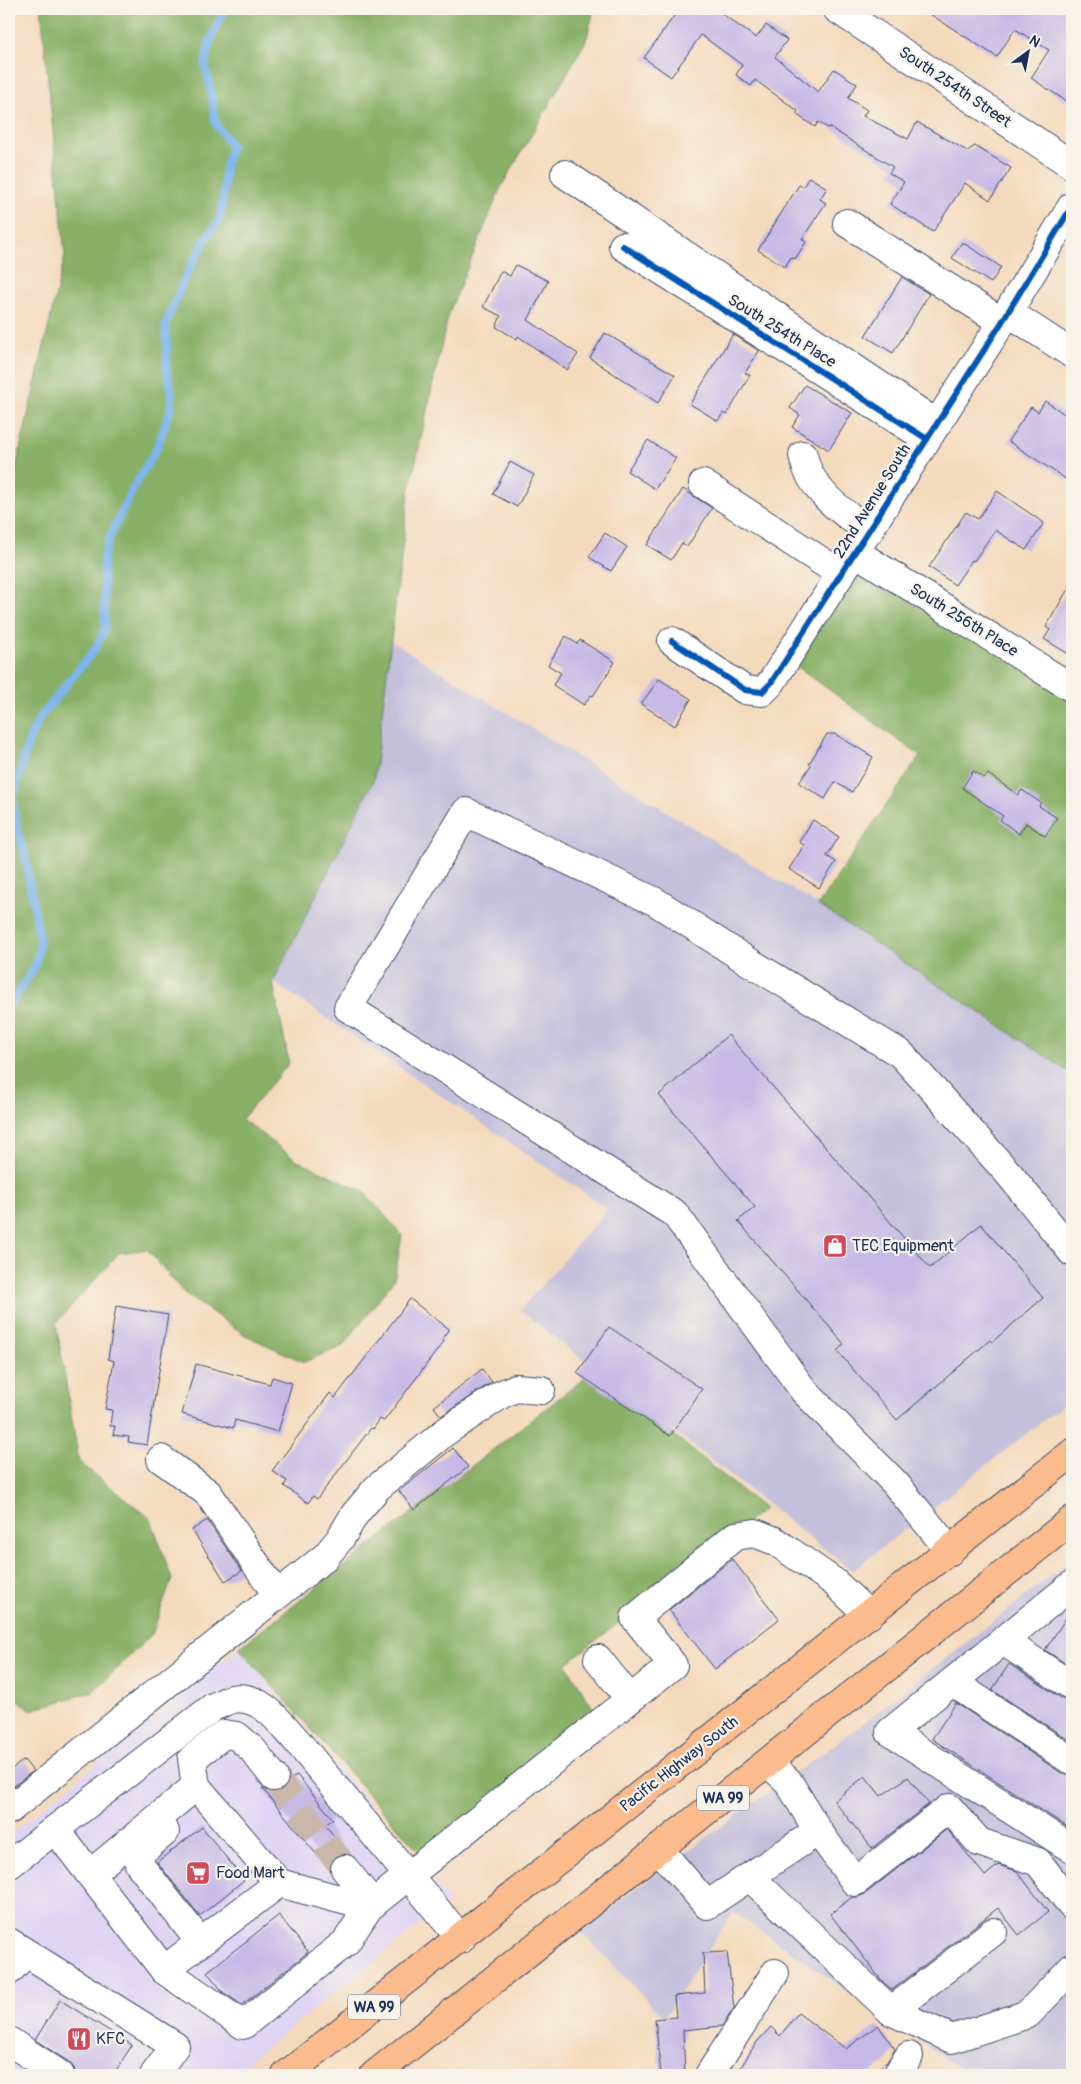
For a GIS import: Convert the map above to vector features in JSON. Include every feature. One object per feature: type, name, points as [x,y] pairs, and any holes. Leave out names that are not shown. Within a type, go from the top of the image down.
[{"type":"main road","name":"Pacific Highway South","points":[[286,2075],[1072,1453]]},
{"type":"main road","name":"WA 99","points":[[374,2075],[1072,1520]]},
{"type":"street","name":"South 254th Street","points":[[837,9],[1072,165]]},
{"type":"street","points":[[565,174],[932,431]]},
{"type":"street","name":"22nd Avenue South","points":[[672,641],[745,690],[762,692],[771,684],[1005,317],[1072,206]]},
{"type":"street","points":[[847,223],[1005,317],[1072,354]]},
{"type":"street","name":"South 254th Place","points":[[623,246],[932,431]]},
{"type":"street","points":[[802,455],[805,467],[813,482],[830,502],[855,552]]},
{"type":"street","points":[[703,484],[855,552]]},
{"type":"street","name":"South 256th Place","points":[[855,552],[1072,688]]},
{"type":"street","points":[[950,1550],[895,1483],[804,1391],[675,1214],[348,1008],[466,812],[656,902],[746,960],[901,1054],[1009,1174],[1072,1252]]},
{"type":"street","points":[[9,1810],[325,1557],[377,1488],[445,1432],[502,1394],[516,1388],[542,1390]]},
{"type":"street","points":[[161,1459],[208,1493],[277,1595]]},
{"type":"street","points":[[55,1830],[164,1970],[244,2025],[346,1942],[371,1906],[673,1665],[635,1618],[735,1536],[755,1533],[775,1541],[834,1582],[869,1615]]},
{"type":"street","points":[[1069,1592],[1003,1641],[890,1732],[1072,1849]]},
{"type":"street","points":[[1003,1641],[1072,1686]]},
{"type":"street","points":[[598,1658],[630,1699]]},
{"type":"street","points":[[952,1682],[1072,1761]]},
{"type":"street","points":[[9,1865],[213,1707],[233,1699],[253,1701],[271,1712],[296,1740],[461,1938]]},
{"type":"street","points":[[274,1777],[252,1749],[237,1736],[224,1734],[192,1759],[201,1792],[279,1883],[371,1906]]},
{"type":"street","points":[[768,1763],[788,1781],[818,1832],[855,1882],[949,1808],[979,1842],[1038,1862],[1072,1906]]},
{"type":"street","points":[[90,1874],[201,1792]]},
{"type":"street","points":[[200,1942],[140,1868],[138,1860],[141,1852],[201,1792]]},
{"type":"street","points":[[659,1849],[707,1905],[818,1832]]},
{"type":"street","points":[[345,1869],[371,1906]]},
{"type":"street","points":[[750,1877],[892,2011],[952,2039],[1028,2014],[1072,1968]]},
{"type":"street","points":[[164,1970],[279,1883]]},
{"type":"street","points":[[892,2011],[993,1932]]},
{"type":"street","points":[[14,1955],[175,2046],[154,2075]]},
{"type":"street","points":[[709,2075],[775,1972]]},
{"type":"street","points":[[9,2041],[60,2075]]},
{"type":"street","points":[[9,2060],[33,2075]]},
{"type":"shaded area","points":[[391,641],[818,905],[1072,1074],[1072,1398],[852,1571],[520,1310],[608,1209],[273,982],[374,779]]},
{"type":"shaded area","points":[[1072,1559],[1072,2075],[969,2075],[733,1912],[664,2018],[579,1930],[861,1725]]},
{"type":"shaded area","points":[[239,1648],[449,1901],[231,2075],[9,2075],[9,1835]]},
{"type":"green space","points":[[41,9],[594,9],[586,41],[501,187],[448,315],[409,493],[374,779],[273,982],[289,1063],[242,1119],[295,1159],[363,1191],[402,1235],[394,1280],[343,1346],[304,1362],[245,1335],[184,1293],[147,1249],[119,1253],[56,1323],[79,1462],[151,1519],[172,1579],[152,1634],[94,1691],[31,1710],[9,1692],[9,497],[65,255]]},
{"type":"green space","points":[[855,552],[1072,688],[1072,1074],[818,905],[920,756],[787,659]]},
{"type":"green space","points":[[595,1370],[764,1509],[566,1664],[596,1713],[424,1857],[239,1648]]},
{"type":"building","points":[[679,9],[715,9],[756,38],[766,25],[787,40],[775,57],[818,92],[834,69],[857,84],[848,98],[867,110],[863,116],[908,139],[917,122],[967,151],[975,146],[1011,168],[990,200],[965,183],[933,232],[890,204],[904,182],[889,173],[893,167],[829,127],[818,122],[815,127],[796,114],[798,111],[755,80],[751,86],[736,75],[742,65],[701,35],[671,77],[644,58]]},
{"type":"building","points":[[922,9],[1064,9],[1072,14],[1072,105],[1031,78],[1049,50],[1015,29],[997,57]]},
{"type":"building","points":[[809,177],[827,188],[820,199],[826,203],[802,239],[806,242],[795,259],[791,257],[785,267],[758,250],[799,185],[803,187]]},
{"type":"building","points":[[962,242],[1001,267],[991,283],[952,258]]},
{"type":"building","points":[[516,265],[548,281],[528,320],[578,354],[567,370],[518,336],[517,339],[496,327],[501,316],[483,307],[501,271],[510,276]]},
{"type":"building","points":[[902,277],[929,294],[893,353],[865,336]]},
{"type":"building","points":[[605,333],[675,375],[658,403],[590,358]]},
{"type":"building","points":[[733,334],[759,351],[745,373],[750,375],[727,415],[723,413],[718,421],[690,404]]},
{"type":"building","points":[[805,385],[852,413],[829,450],[792,427],[800,415],[790,408]]},
{"type":"building","points":[[1045,401],[1072,419],[1072,483],[1008,441],[1031,407],[1038,412]]},
{"type":"building","points":[[648,440],[676,458],[655,489],[627,471]]},
{"type":"building","points":[[510,462],[534,475],[517,507],[493,494]]},
{"type":"building","points":[[683,489],[712,508],[687,547],[682,543],[671,560],[647,545]]},
{"type":"building","points":[[997,491],[1044,523],[1026,550],[995,530],[955,585],[929,567],[966,512],[978,519]]},
{"type":"building","points":[[605,533],[627,547],[611,571],[589,557]]},
{"type":"building","points":[[1072,582],[1072,656],[1044,639],[1050,630],[1046,627]]},
{"type":"building","points":[[566,636],[577,644],[580,640],[615,662],[593,696],[591,695],[584,705],[553,685],[561,673],[548,665]]},
{"type":"building","points":[[659,679],[691,699],[675,726],[641,704]]},
{"type":"building","points":[[827,734],[835,734],[873,757],[852,792],[835,782],[825,799],[799,783]]},
{"type":"building","points":[[973,771],[984,778],[988,774],[1018,795],[1022,790],[1041,803],[1039,806],[1057,818],[1045,836],[1026,823],[1019,834],[1000,820],[1003,816],[962,788]]},
{"type":"building","points":[[813,820],[839,837],[827,856],[836,862],[819,888],[789,869],[804,845],[799,842]]},
{"type":"building","name":"TEC Equipment","points":[[728,1035],[930,1268],[981,1224],[1043,1298],[992,1342],[990,1340],[897,1420],[837,1351],[844,1344],[738,1221],[755,1207],[659,1095]]},
{"type":"building","points":[[410,1299],[449,1329],[442,1339],[444,1341],[384,1421],[380,1419],[373,1429],[371,1428],[317,1499],[313,1496],[308,1503],[284,1486],[287,1481],[272,1471],[330,1393],[335,1398]]},
{"type":"building","points":[[116,1306],[168,1315],[147,1445],[128,1442],[129,1437],[113,1435],[115,1426],[110,1426],[112,1410],[105,1409],[114,1361],[108,1359]]},
{"type":"building","points":[[609,1327],[702,1389],[670,1436],[577,1373]]},
{"type":"building","points":[[196,1364],[270,1384],[272,1377],[292,1383],[278,1432],[235,1420],[233,1428],[182,1414]]},
{"type":"building","points":[[482,1369],[492,1382],[441,1416],[434,1407]]},
{"type":"building","points":[[453,1448],[468,1467],[414,1510],[399,1491]]},
{"type":"building","points":[[207,1520],[242,1571],[225,1581],[192,1530]]},
{"type":"building","points":[[732,1559],[779,1619],[715,1669],[669,1610]]},
{"type":"building","points":[[1072,1609],[1072,1668],[1045,1650]]},
{"type":"building","points":[[1009,1664],[1063,1699],[1072,1701],[1072,1742],[992,1690]]},
{"type":"building","points":[[956,1703],[1063,1774],[1072,1776],[1072,1830],[932,1739]]},
{"type":"building","points":[[24,1760],[33,1771],[9,1790],[9,1771]]},
{"type":"building","points":[[297,1775],[333,1819],[325,1825],[349,1854],[335,1857],[330,1864],[330,1871],[262,1788],[269,1792],[277,1792],[284,1789],[289,1781]]},
{"type":"building","points":[[865,1776],[881,1796],[908,1777],[929,1804],[872,1848],[834,1801]]},
{"type":"building","name":"Food Mart","points":[[202,1827],[244,1880],[200,1916],[157,1862]]},
{"type":"building","points":[[947,1829],[985,1876],[998,1865],[1017,1871],[1048,1912],[1019,1935],[998,1908],[892,1990],[882,1981],[830,1914],[852,1897],[865,1894]]},
{"type":"building","points":[[279,1915],[308,1952],[242,2005],[223,1992],[207,1972]]},
{"type":"building","points":[[727,1952],[734,2008],[722,2026],[683,2030],[685,2075],[661,2075],[655,2019],[676,2017],[674,1996],[705,1993],[703,1953]]},
{"type":"building","name":"KFC","points":[[60,2000],[132,2045],[113,2075],[76,2075],[74,2068],[69,2062],[35,2040]]},
{"type":"building","points":[[798,2013],[846,2049],[878,2025],[895,2049],[887,2062],[869,2075],[736,2075],[756,2043],[771,2027],[780,2036]]},
{"type":"waterway","points":[[9,1007],[36,964],[40,941],[13,799],[29,740],[39,719],[95,649],[105,629],[103,559],[111,534],[135,485],[157,448],[171,408],[172,393],[166,366],[167,344],[165,326],[185,277],[220,218],[225,168],[231,146],[215,122],[212,95],[205,66],[210,41],[225,9]]},
{"type":"tunnel","points":[[274,1777],[345,1869]]},
{"type":"cycle path","points":[[672,641],[745,690],[762,692],[771,683],[1002,322],[1072,206]]},
{"type":"cycle path","points":[[623,246],[927,439]]},
{"type":"place","name":"TEC Equipment","points":[[835,1246]]},
{"type":"place","name":"Food Mart","points":[[198,1873]]},
{"type":"place","name":"KFC","points":[[79,2039]]}]
